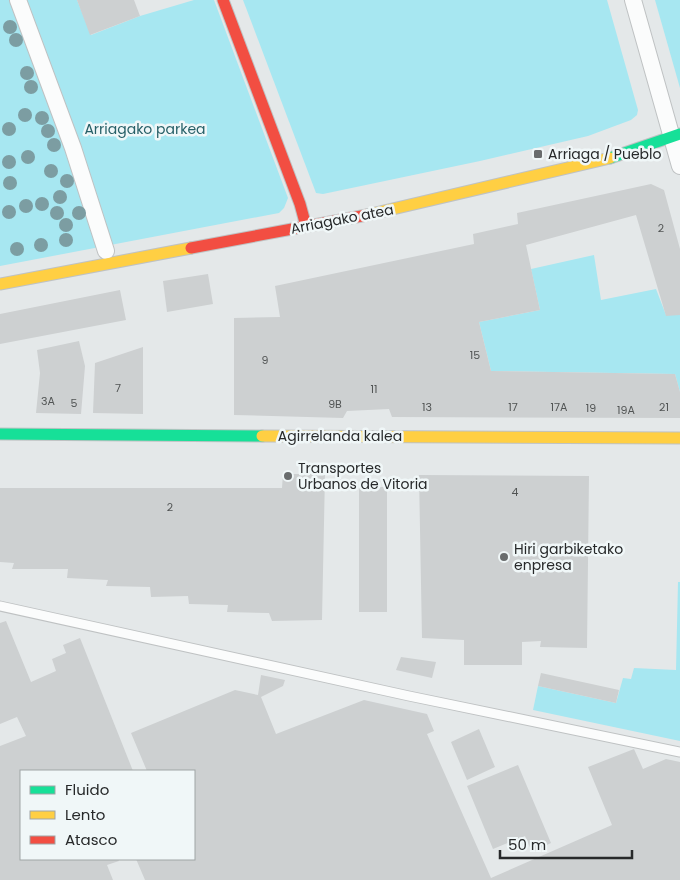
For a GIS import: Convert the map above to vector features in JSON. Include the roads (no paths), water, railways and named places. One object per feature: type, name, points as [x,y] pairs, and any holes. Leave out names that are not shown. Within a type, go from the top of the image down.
[{"type":"street","points":[[18,0],[72,148],[106,251]]},
{"type":"street","points":[[223,0],[300,204],[306,226]]},
{"type":"street","points":[[633,0],[676,136],[680,166]]},
{"type":"street","name":"Arriagako atea","points":[[0,284],[385,212],[617,156],[676,136]]},
{"type":"street","name":"Agirrelanda kalea","points":[[0,434],[680,438]]},
{"type":"lane","points":[[0,606],[409,696],[680,752]]},
{"type":"place","name":"Arriaga / Pueblo","points":[[538,154]]},
{"type":"place","name":"Transportes Urbanos de Vitoria","points":[[288,476]]},
{"type":"place","name":"Hiri garbiketako enpresa","points":[[504,557]]},
{"type":"park label","name":"Arriagako parkea","points":[[145,129]]}]
